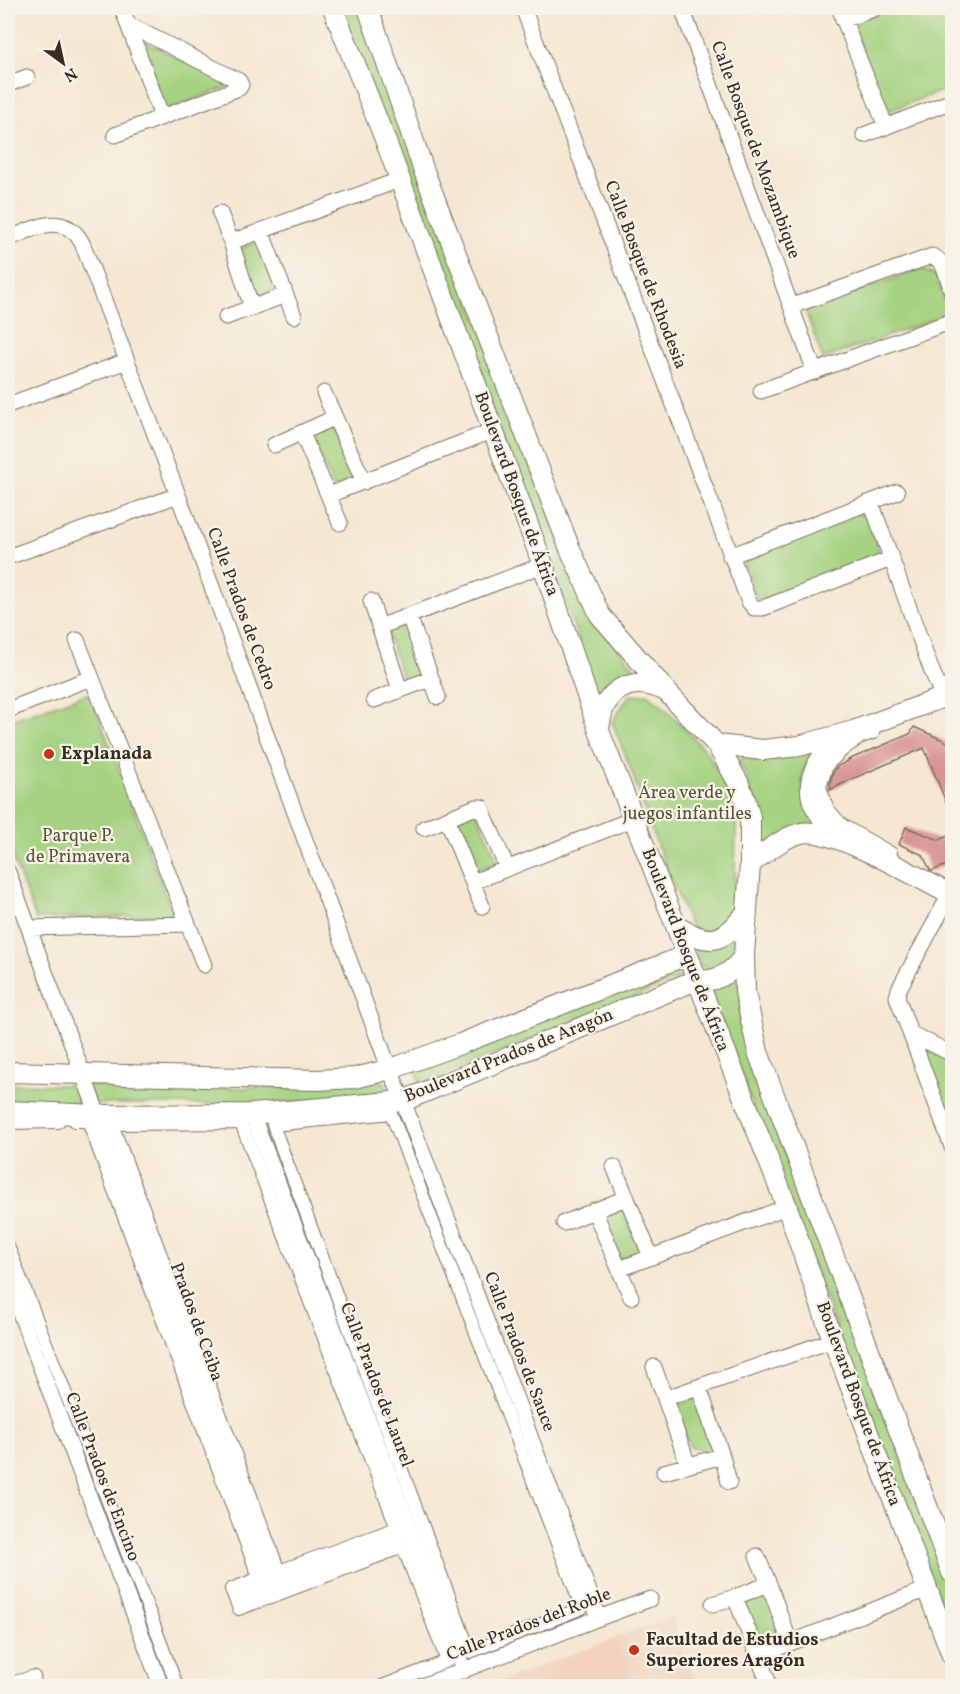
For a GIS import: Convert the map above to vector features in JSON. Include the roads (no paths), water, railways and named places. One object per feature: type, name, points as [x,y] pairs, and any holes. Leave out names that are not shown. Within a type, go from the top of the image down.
[{"type":"street","points":[[122,8],[162,117]]},
{"type":"street","name":"Boulevard Bosque de África","points":[[333,8],[345,34],[494,430],[543,565],[599,731],[787,1207],[833,1340],[952,1655]]},
{"type":"street","name":"Boulevard Bosque de África","points":[[368,8],[424,171],[570,549],[601,617],[717,746],[745,799],[750,817],[750,864],[744,956],[745,992],[758,1052],[952,1573]]},
{"type":"street","name":"Calle Bosque de Rhodesia","points":[[523,8],[749,603],[758,609],[891,560]]},
{"type":"street","name":"Calle Bosque de Mozambique","points":[[682,8],[815,372]]},
{"type":"street","points":[[876,8],[841,14],[886,127]]},
{"type":"street","points":[[115,135],[241,87],[241,83],[129,25]]},
{"type":"street","points":[[8,84],[27,77]]},
{"type":"street","points":[[864,135],[952,101]]},
{"type":"street","points":[[231,242],[399,180]]},
{"type":"street","points":[[220,213],[252,308]]},
{"type":"street","name":"Calle Prados de Cedro","points":[[8,239],[47,224],[62,225],[74,232],[83,244],[377,1035],[404,1101]]},
{"type":"street","points":[[261,231],[294,316]]},
{"type":"street","points":[[792,306],[928,257],[936,257],[942,263],[952,292]]},
{"type":"street","points":[[226,317],[286,295]]},
{"type":"street","points":[[761,391],[952,321]]},
{"type":"street","points":[[8,405],[127,361]]},
{"type":"street","points":[[324,393],[364,482]]},
{"type":"street","points":[[274,445],[334,418]]},
{"type":"street","points":[[329,495],[494,430]]},
{"type":"street","points":[[302,433],[340,523]]},
{"type":"street","points":[[730,556],[897,492]]},
{"type":"street","points":[[8,557],[178,495]]},
{"type":"street","points":[[871,502],[931,669],[949,698]]},
{"type":"street","points":[[379,627],[543,565]]},
{"type":"street","points":[[370,601],[400,690]]},
{"type":"street","points":[[409,616],[438,697]]},
{"type":"street","points":[[77,640],[204,965]]},
{"type":"street","points":[[8,710],[91,678]]},
{"type":"street","points":[[374,700],[430,679]]},
{"type":"street","points":[[599,731],[603,709],[609,698],[621,688],[642,683],[666,691]]},
{"type":"street","points":[[717,746],[763,750],[799,746],[853,731],[949,698]]},
{"type":"street","points":[[949,698],[861,737],[845,748],[827,765],[820,787],[828,809],[842,825],[952,892]]},
{"type":"street","points":[[839,839],[813,802],[811,783],[815,766],[831,745],[853,731]]},
{"type":"street","points":[[424,828],[481,807],[507,868]]},
{"type":"street","points":[[447,819],[482,906]]},
{"type":"street","points":[[473,882],[633,819]]},
{"type":"street","points":[[750,864],[783,841],[800,833],[815,832],[839,839],[876,855],[952,892]]},
{"type":"street","name":"Prados de Ceiba","points":[[8,872],[272,1584]]},
{"type":"street","points":[[952,892],[898,993],[898,1001],[952,1147]]},
{"type":"street","points":[[676,926],[701,939],[711,939],[730,932],[746,913]]},
{"type":"street","points":[[29,928],[188,924]]},
{"type":"street","name":"Boulevard Prados de Aragón","points":[[8,1072],[317,1080],[355,1078],[391,1069],[460,1044],[687,955]]},
{"type":"street","name":"Boulevard Prados de Aragón","points":[[8,1111],[98,1114],[252,1114],[404,1101],[696,980],[706,981],[724,976],[744,956]]},
{"type":"street","points":[[910,1033],[952,1054]]},
{"type":"street","name":"Calle Prados de Sauce","points":[[404,1101],[599,1618]]},
{"type":"street","points":[[391,1113],[582,1608],[470,1652],[441,1573],[273,1125],[391,1113]]},
{"type":"street","name":"Calle Prados de Laurel","points":[[252,1114],[404,1530],[464,1671]]},
{"type":"street","points":[[8,1123],[88,1121],[259,1578],[231,1589],[239,1610],[403,1547],[447,1661],[382,1686]]},
{"type":"street","points":[[241,1123],[404,1530],[279,1571],[112,1124],[241,1123]]},
{"type":"street","points":[[614,1167],[651,1257]]},
{"type":"street","points":[[564,1223],[626,1198]]},
{"type":"street","points":[[619,1269],[787,1207]]},
{"type":"street","points":[[594,1210],[631,1297]]},
{"type":"street","points":[[8,1246],[98,1475],[177,1686]]},
{"type":"street","name":"Calle Prados de Encino","points":[[8,1281],[161,1686]]},
{"type":"street","points":[[666,1398],[833,1340]]},
{"type":"street","points":[[654,1367],[688,1465]]},
{"type":"street","points":[[699,1387],[723,1456],[729,1482]]},
{"type":"street","points":[[664,1472],[723,1456]]},
{"type":"street","points":[[243,1596],[404,1530]]},
{"type":"street","points":[[757,1556],[790,1643]]},
{"type":"street","points":[[713,1604],[769,1584]]},
{"type":"street","points":[[757,1656],[927,1589]]},
{"type":"street","points":[[735,1597],[767,1679]]},
{"type":"street","name":"Calle Prados del Roble","points":[[422,1686],[650,1599]]},
{"type":"street","points":[[8,1686],[33,1678]]},
{"type":"place","name":"Explanada","points":[[49,754]]},
{"type":"place","name":"Facultad de Estudios Superiores Aragón","points":[[634,1650]]},
{"type":"park label","name":"Área verde y juegos infantiles","points":[[687,803]]},
{"type":"park label","name":"Parque P. de Primavera","points":[[78,846]]}]
